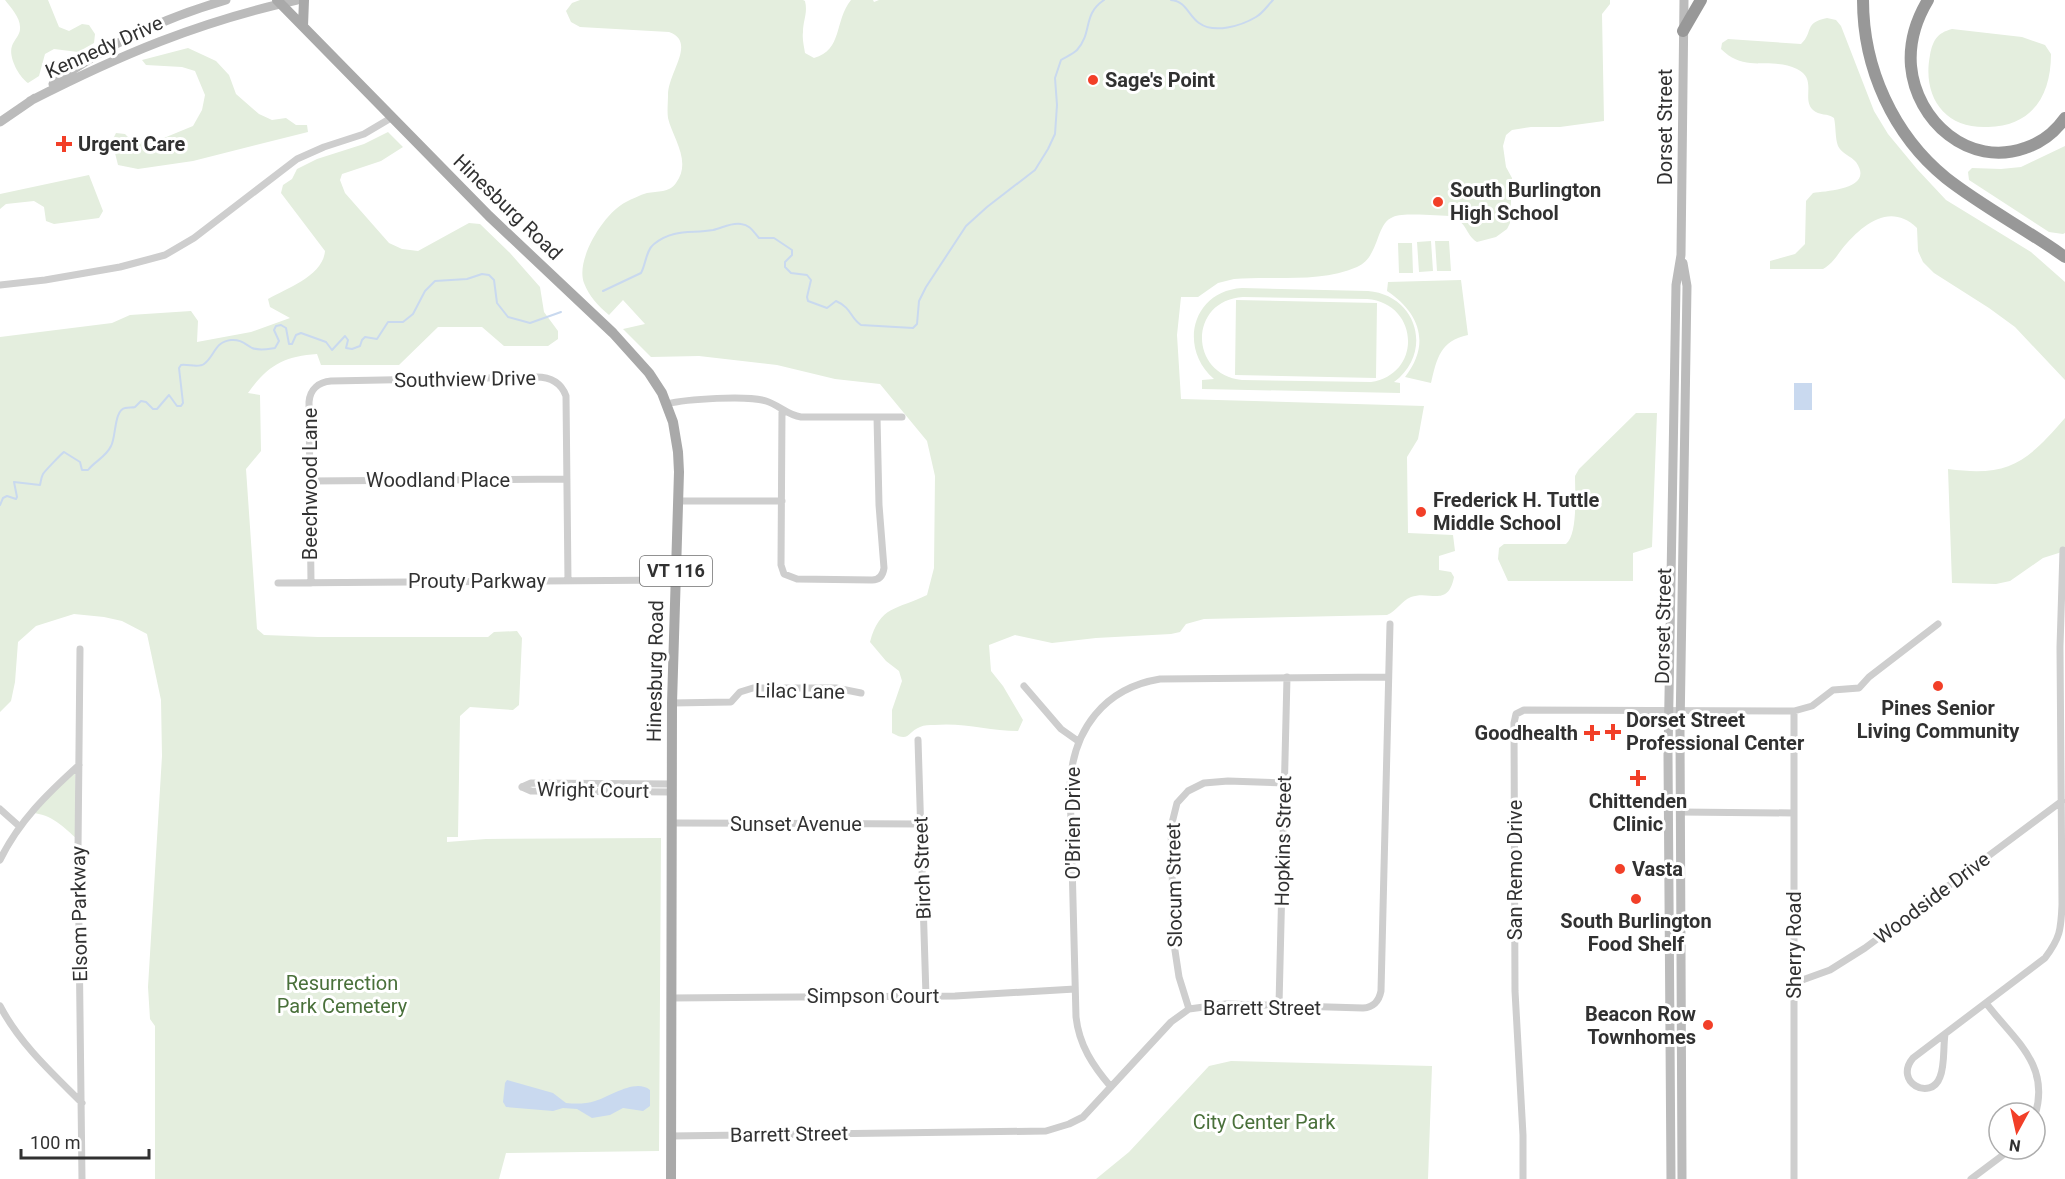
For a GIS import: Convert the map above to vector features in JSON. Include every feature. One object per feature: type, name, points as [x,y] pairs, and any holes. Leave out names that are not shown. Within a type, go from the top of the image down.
[{"type":"highway","points":[[1683,31],[1701,0]]},
{"type":"highway","points":[[1863,0],[1865,37],[1873,68],[1887,104],[1910,140],[1948,179],[2065,257]]},
{"type":"highway","points":[[1928,0],[1915,29],[1911,68],[1921,100],[1929,115],[1947,134],[1976,150],[1993,153],[2010,152],[2037,143],[2052,133],[2065,118]]},
{"type":"main road","name":"Kennedy Drive","points":[[0,122],[73,69],[112,46],[157,24],[226,0]]},
{"type":"main road","name":"Kennedy Drive","points":[[30,101],[99,66],[166,38],[229,16],[279,2],[297,0]]},
{"type":"main road","points":[[303,26],[304,0]]},
{"type":"main road","name":"Dorset Street","points":[[1671,1179],[1669,710],[1676,285],[1681,255],[1684,0]]},
{"type":"main road","name":"Hinesburg Road","points":[[279,2],[489,216],[613,333],[649,373],[673,422],[678,452],[679,501],[672,703],[671,1179]]},
{"type":"main road","name":"Dorset Street","points":[[1681,255],[1687,286],[1680,710],[1682,1179]]},
{"type":"street","points":[[0,285],[120,267],[165,255],[194,238],[297,159],[324,147],[364,134],[391,118]]},
{"type":"street","name":"Southview Drive","points":[[316,387],[320,383],[331,381],[536,377],[553,380],[563,388],[566,396],[568,581]]},
{"type":"street","name":"Beechwood Lane","points":[[311,582],[309,402],[316,387]]},
{"type":"street","points":[[666,404],[686,400],[758,399],[795,416],[805,418],[902,417]]},
{"type":"street","points":[[782,410],[781,565],[784,574],[797,579],[879,579],[884,568],[879,505],[878,417]]},
{"type":"street","name":"Woodland Place","points":[[310,481],[567,479]]},
{"type":"street","points":[[679,501],[782,501]]},
{"type":"street","points":[[1945,1034],[1939,1080],[1926,1089],[1914,1086],[1908,1076],[1908,1065],[1913,1058],[2045,958],[2057,942],[2062,905],[2060,647],[2063,550]]},
{"type":"street","name":"Prouty Parkway","points":[[278,583],[675,580]]},
{"type":"street","name":"Barrett Street","points":[[671,1136],[1046,1131],[1083,1117],[1171,1022],[1189,1009],[1226,1004],[1363,1008],[1373,1005],[1380,997],[1390,624]]},
{"type":"street","points":[[1669,710],[1794,711],[1812,706],[1833,690],[1859,688],[1869,677],[1938,624]]},
{"type":"street","name":"Elsom Parkway","points":[[80,649],[78,850],[82,1179]]},
{"type":"street","name":"Hopkins Street","points":[[1279,1005],[1287,677]]},
{"type":"street","name":"O'Brien Drive","points":[[1111,1088],[1085,1050],[1077,1024],[1075,989],[1070,786],[1072,761],[1078,741],[1092,718],[1124,691],[1143,683],[1182,678],[1388,677]]},
{"type":"street","points":[[1024,686],[1061,729],[1078,741]]},
{"type":"street","name":"Lilac Lane","points":[[672,703],[731,702],[740,692],[753,688],[836,688],[861,693]]},
{"type":"street","name":"San Remo Drive","points":[[1523,1179],[1523,1135],[1515,991],[1514,718],[1516,714],[1524,710],[1669,710]]},
{"type":"street","name":"Sherry Road","points":[[1794,711],[1794,1179]]},
{"type":"street","name":"Birch Street","points":[[918,740],[926,996]]},
{"type":"street","points":[[0,860],[19,826],[40,801],[79,765]]},
{"type":"street","name":"Slocum Street","points":[[1189,1009],[1175,955],[1171,827],[1173,811],[1188,791],[1204,783],[1228,781],[1285,783]]},
{"type":"street","name":"Wright Court","points":[[531,783],[672,788],[531,790],[522,787],[531,783]]},
{"type":"street","name":"Woodside Drive","points":[[1794,983],[1830,970],[1865,948],[2062,801]]},
{"type":"street","points":[[0,809],[19,826]]},
{"type":"street","points":[[1680,812],[1794,813]]},
{"type":"street","name":"Sunset Avenue","points":[[672,823],[921,824]]},
{"type":"street","name":"Simpson Court","points":[[671,998],[926,996],[1075,989]]},
{"type":"street","points":[[1986,1003],[2028,1054],[2039,1088],[2037,1101]]},
{"type":"street","points":[[0,1006],[25,1045],[82,1103]]},
{"type":"street","points":[[1971,1179],[1995,1161]]},
{"type":"green space","points":[[5,0],[48,0],[59,27],[69,31],[82,24],[89,25],[95,34],[94,43],[78,52],[54,49],[45,54],[39,76],[28,83],[18,72],[13,61],[11,51],[20,25],[15,13]]},
{"type":"green space","points":[[580,0],[803,0],[806,9],[803,35],[805,53],[814,58],[830,49],[851,0],[873,0],[874,2],[879,0],[1610,0],[1610,4],[1602,14],[1604,121],[1560,127],[1531,127],[1512,130],[1506,135],[1503,146],[1506,167],[1512,178],[1510,223],[1507,229],[1496,237],[1477,242],[1462,223],[1453,216],[1413,214],[1398,216],[1387,221],[1370,256],[1357,267],[1313,277],[1234,279],[1218,283],[1198,297],[1181,297],[1177,335],[1181,399],[1424,406],[1418,439],[1407,457],[1408,533],[1453,535],[1455,551],[1439,556],[1439,570],[1451,572],[1454,577],[1447,592],[1437,596],[1411,597],[1387,615],[1204,619],[1186,624],[1180,632],[1171,634],[1052,643],[1015,635],[989,645],[991,671],[1003,686],[1023,720],[1018,731],[945,724],[922,726],[905,737],[892,733],[892,710],[902,681],[899,671],[886,661],[870,642],[879,621],[891,610],[927,595],[934,568],[935,476],[927,441],[880,384],[835,379],[777,365],[699,356],[651,357],[623,329],[645,324],[623,300],[609,315],[594,300],[584,283],[582,273],[588,249],[601,226],[618,207],[647,193],[670,188],[680,175],[682,158],[668,118],[668,95],[679,59],[681,43],[669,32],[580,27],[571,22],[566,11],[572,3]]},
{"type":"green space","points":[[1827,18],[1836,20],[1841,26],[1874,111],[1888,134],[1917,169],[1946,200],[2031,252],[2065,282],[2065,380],[2015,327],[1934,273],[1923,262],[1918,251],[1917,228],[1907,220],[1886,217],[1867,225],[1823,269],[1770,269],[1770,261],[1795,254],[1805,244],[1806,201],[1813,193],[1847,187],[1855,183],[1860,171],[1856,162],[1838,146],[1834,118],[1815,112],[1810,105],[1807,78],[1803,73],[1787,65],[1740,61],[1730,57],[1721,49],[1722,43],[1728,39],[1801,44],[1815,22]]},
{"type":"green space","points":[[1952,29],[2022,37],[2045,45],[2051,54],[2047,83],[2043,95],[2027,115],[2003,125],[1973,126],[1948,116],[1939,107],[1930,84],[1928,70],[1930,55],[1937,38]]},
{"type":"green space","points":[[188,48],[216,61],[229,75],[236,94],[259,114],[272,120],[286,118],[296,125],[307,125],[308,132],[193,161],[138,169],[118,165],[112,141],[116,133],[125,134],[134,143],[159,140],[193,126],[202,110],[205,95],[195,71],[182,67],[146,65],[142,60]]},
{"type":"green space","name":"Resurrection Park Cemetery","points":[[388,132],[403,147],[381,161],[342,174],[340,180],[345,193],[389,243],[402,249],[418,251],[469,223],[480,224],[540,287],[544,312],[558,331],[558,339],[548,346],[504,346],[482,327],[438,327],[399,365],[321,365],[317,354],[295,357],[269,369],[248,393],[260,395],[261,451],[246,469],[257,629],[264,635],[318,637],[488,637],[494,632],[517,631],[522,638],[519,705],[513,710],[470,707],[460,716],[458,837],[447,837],[447,842],[486,839],[661,838],[659,1151],[506,1153],[499,1179],[155,1179],[155,1026],[150,1019],[148,987],[162,756],[161,700],[147,634],[122,621],[74,614],[36,626],[18,642],[11,701],[0,712],[0,337],[112,323],[130,315],[191,311],[198,321],[197,342],[251,332],[290,318],[270,307],[268,299],[294,286],[311,274],[323,260],[325,251],[281,193],[283,185],[292,179],[297,169],[317,159],[364,144]]},
{"type":"green space","points":[[2065,146],[2065,233],[2063,234],[2049,232],[1969,180],[1968,172],[1972,168],[2021,167]]},
{"type":"green space","points":[[89,175],[103,211],[99,218],[54,224],[46,221],[44,207],[34,201],[6,204],[0,209],[0,194]]},
{"type":"green space","points":[[1431,241],[1433,271],[1419,272],[1417,242]]},
{"type":"green space","points":[[1435,241],[1449,241],[1451,271],[1437,271]]},
{"type":"green space","points":[[1398,243],[1412,243],[1413,273],[1399,273]]},
{"type":"green space","points":[[1461,280],[1468,335],[1451,342],[1441,352],[1431,383],[1405,377],[1418,353],[1418,330],[1407,309],[1387,291],[1388,282]]},
{"type":"green space","points":[[1242,288],[1368,291],[1385,295],[1398,303],[1408,314],[1414,327],[1416,341],[1414,356],[1406,370],[1394,382],[1400,383],[1400,393],[1202,389],[1202,380],[1214,379],[1203,366],[1196,352],[1194,337],[1196,323],[1202,310],[1211,299],[1225,292]],"holes":[[[1243,297],[1367,299],[1384,303],[1397,313],[1405,325],[1408,339],[1406,353],[1400,366],[1388,376],[1371,382],[1242,380],[1224,375],[1212,365],[1204,352],[1202,337],[1205,323],[1212,310],[1225,301]]]},
{"type":"green space","points":[[1236,300],[1377,303],[1376,378],[1235,375]]},
{"type":"green space","points":[[1636,413],[1657,413],[1652,547],[1633,553],[1633,581],[1508,581],[1498,559],[1499,548],[1504,544],[1566,544],[1570,539],[1574,523],[1575,476],[1579,469]]},
{"type":"green space","points":[[2065,418],[2065,551],[2043,558],[2010,581],[1996,584],[1952,583],[1948,469],[1987,471],[2015,463],[2039,446]]},
{"type":"green space","points":[[75,772],[78,840],[51,819],[32,813]]},
{"type":"green space","name":"City Center Park","points":[[1231,1061],[1432,1066],[1428,1179],[1096,1179],[1129,1152],[1209,1066]]},
{"type":"water","points":[[1794,383],[1812,383],[1812,410],[1794,410]]},
{"type":"water","points":[[507,1080],[553,1093],[566,1103],[573,1104],[595,1101],[630,1087],[644,1087],[650,1090],[650,1106],[643,1111],[623,1108],[610,1115],[592,1118],[577,1109],[563,1108],[553,1111],[506,1107],[503,1102]]},
{"type":"waterway","points":[[603,291],[641,273],[649,250],[661,239],[676,234],[741,224],[749,227],[759,238],[774,238],[792,250],[792,255],[785,262],[785,267],[791,273],[807,275],[811,280],[808,301],[827,308],[836,301],[845,307],[861,325],[913,328],[917,324],[919,301],[926,287],[966,226],[1035,170],[1048,149],[1055,134],[1057,105],[1055,78],[1061,60],[1075,51],[1082,43],[1093,12],[1104,0]]},
{"type":"waterway","points":[[1171,0],[1184,6],[1199,23],[1212,28],[1228,28],[1250,20],[1261,13],[1273,0]]},
{"type":"waterway","points":[[0,505],[3,498],[7,496],[16,499],[14,482],[40,485],[43,474],[64,452],[80,462],[82,470],[88,470],[111,446],[121,410],[135,407],[141,401],[157,409],[169,395],[177,406],[181,406],[183,403],[179,368],[181,365],[202,365],[225,341],[237,340],[252,348],[264,350],[275,348],[279,341],[274,330],[276,326],[281,325],[286,328],[289,344],[292,344],[296,335],[301,333],[326,342],[332,350],[345,336],[348,340],[346,348],[352,349],[360,346],[365,337],[377,339],[388,322],[403,322],[413,314],[425,291],[435,281],[467,279],[482,274],[489,275],[494,280],[497,303],[508,317],[530,323],[561,312]]},
{"type":"place","name":"Sage's Point","points":[[1093,80]]},
{"type":"place","name":"Urgent Care","points":[[64,144]]},
{"type":"place","name":"South Burlington High School","points":[[1438,202]]},
{"type":"place","name":"Frederick H. Tuttle Middle School","points":[[1421,512]]},
{"type":"place","name":"Pines Senior Living Community","points":[[1938,686]]},
{"type":"place","name":"Dorset Street Professional Center","points":[[1613,732]]},
{"type":"place","name":"Goodhealth","points":[[1592,733]]},
{"type":"place","name":"Chittenden Clinic","points":[[1638,778]]},
{"type":"place","name":"Vasta","points":[[1620,869]]},
{"type":"place","name":"South Burlington Food Shelf","points":[[1636,899]]},
{"type":"place","name":"Beacon Row Townhomes","points":[[1708,1025]]}]
